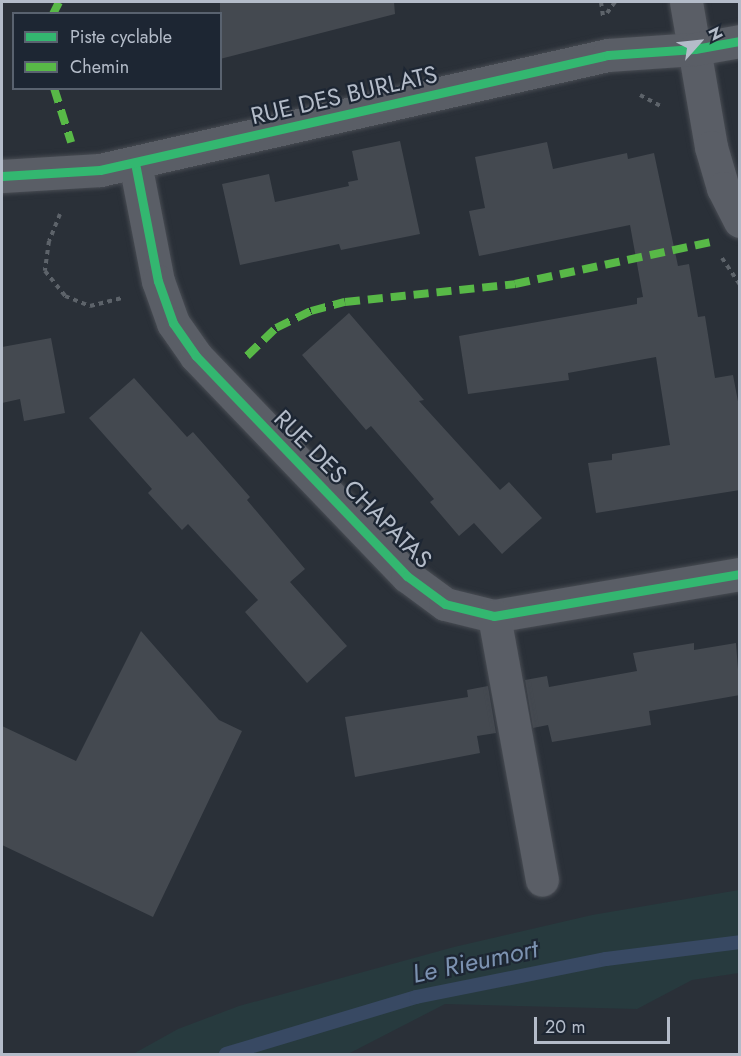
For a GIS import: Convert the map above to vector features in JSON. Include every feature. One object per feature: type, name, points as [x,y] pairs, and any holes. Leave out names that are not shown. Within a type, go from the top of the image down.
[{"type":"street","points":[[686,2],[711,147],[723,188],[740,221]]},
{"type":"street","name":"RUE DES BURLATS","points":[[2,177],[55,175],[135,163],[608,55],[695,49],[740,41]]},
{"type":"street","name":"RUE DES CHAPATAS","points":[[135,163],[158,281],[173,323],[196,356],[407,576],[446,604],[494,616],[740,574]]},
{"type":"street","points":[[494,616],[542,880]]},
{"type":"path","points":[[601,2],[603,20]]},
{"type":"path","points":[[55,175],[61,212],[50,241],[45,271],[65,296],[90,306],[117,299],[158,281]]},
{"type":"green space","points":[[739,890],[739,973],[692,980],[637,1009],[445,1004],[348,1054],[133,1054],[178,1029],[239,1006],[454,947],[592,915]]},
{"type":"building","points":[[220,2],[394,2],[395,14],[222,58],[222,12],[220,12]]},
{"type":"building","points":[[400,141],[420,234],[341,250],[339,244],[240,265],[222,184],[269,174],[275,202],[349,186],[348,182],[358,180],[352,151]]},
{"type":"building","points":[[547,142],[553,169],[627,153],[628,159],[654,153],[678,266],[689,264],[698,317],[705,316],[715,378],[733,375],[740,412],[740,490],[596,513],[588,463],[612,460],[612,454],[670,445],[656,357],[568,373],[569,380],[468,394],[459,336],[637,304],[637,298],[643,297],[630,225],[479,256],[469,211],[485,208],[475,157]]},
{"type":"building","points":[[349,313],[424,400],[419,401],[500,490],[509,482],[542,518],[502,554],[474,523],[459,536],[430,502],[434,499],[371,426],[366,430],[302,355]]},
{"type":"building","points":[[51,338],[65,413],[24,421],[20,399],[2,403],[2,347]]},
{"type":"building","points":[[134,378],[187,437],[193,432],[250,497],[247,500],[305,569],[290,582],[347,646],[307,683],[245,612],[258,600],[188,524],[182,530],[148,493],[152,489],[89,418]]},
{"type":"building","points":[[141,631],[219,720],[242,731],[153,917],[2,845],[2,726],[76,761]]},
{"type":"building","points":[[694,643],[694,650],[736,643],[740,695],[649,711],[651,725],[552,742],[548,725],[533,728],[525,680],[547,676],[549,687],[637,671],[633,653]]},
{"type":"building","points":[[488,686],[496,733],[477,736],[480,753],[355,777],[345,717],[468,697],[467,690]]},
{"type":"waterway","name":"Le Rieumort","points":[[226,1054],[416,997],[606,959],[740,942]]},
{"type":"marked path","points":[[54,12],[59,2]]},
{"type":"marked path","points":[[55,90],[71,142]]},
{"type":"marked path","points":[[247,356],[276,328],[311,311],[345,302],[515,284],[711,242]]},
{"type":"cycle path","points":[[2,176],[100,170],[608,55],[695,49],[740,41]]},
{"type":"cycle path","points":[[135,163],[158,281],[173,323],[196,356],[407,576],[445,604],[494,616],[740,574]]}]
